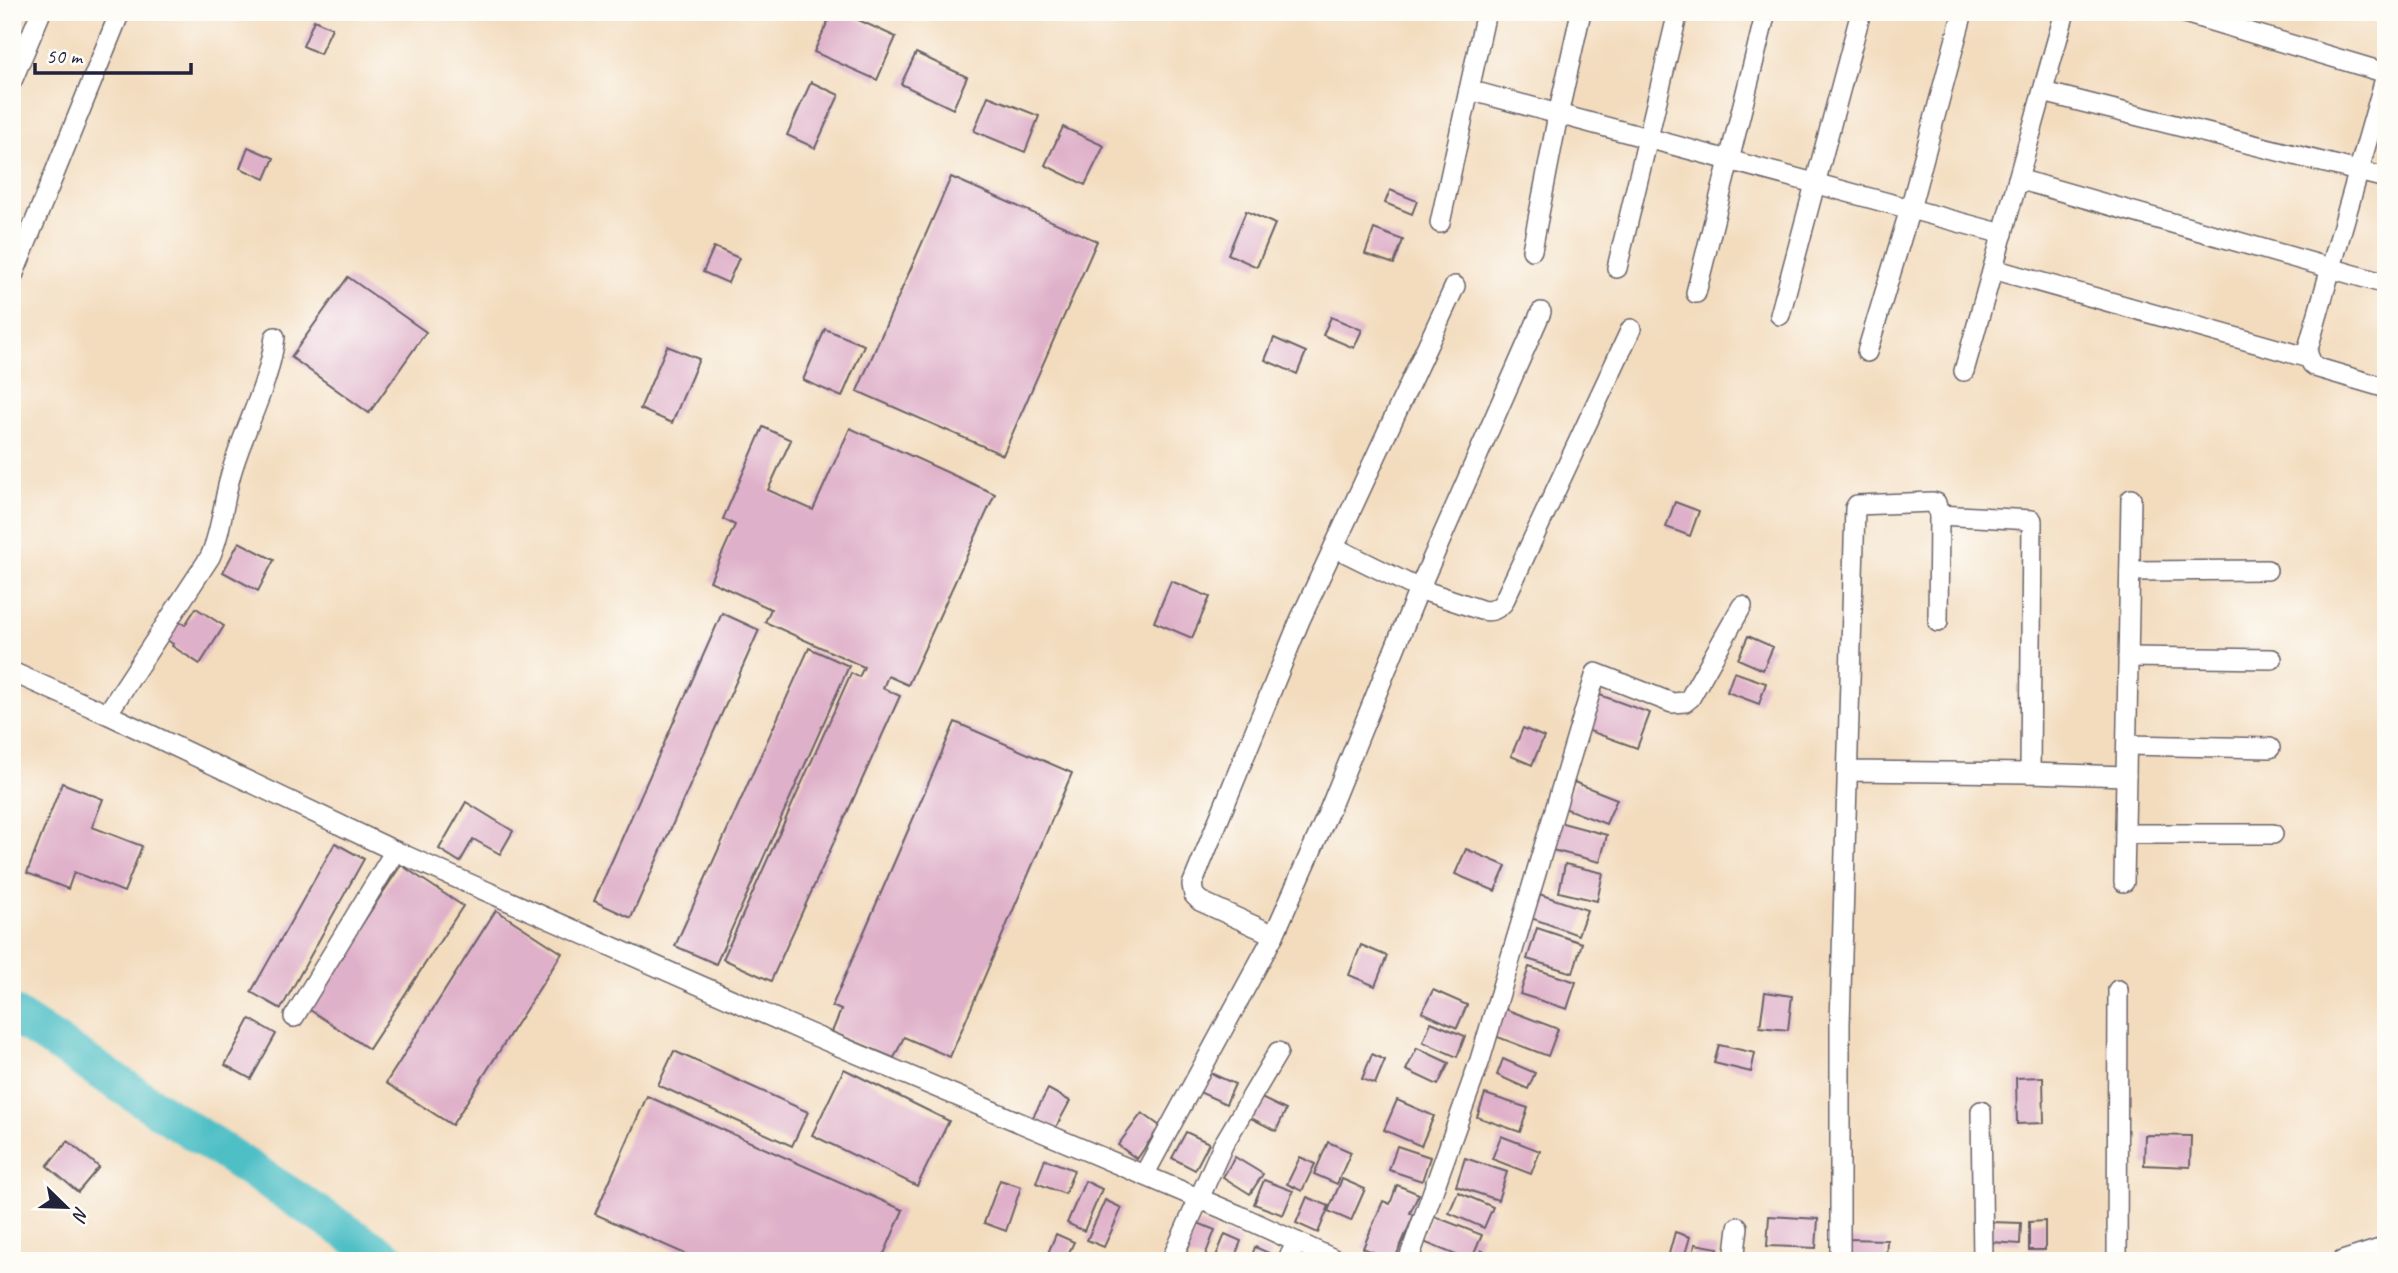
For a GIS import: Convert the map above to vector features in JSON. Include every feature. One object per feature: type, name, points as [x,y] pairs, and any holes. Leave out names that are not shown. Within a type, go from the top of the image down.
[{"type":"street","points":[[12,81],[41,12]]},
{"type":"street","points":[[12,278],[120,12]]},
{"type":"street","points":[[1440,223],[1486,12]]},
{"type":"street","points":[[1532,250],[1581,12]]},
{"type":"street","points":[[1617,268],[1678,12]]},
{"type":"street","points":[[1696,293],[1766,12]]},
{"type":"street","points":[[1780,315],[1861,12]]},
{"type":"street","points":[[1867,352],[1910,209],[1963,12]]},
{"type":"street","points":[[1964,371],[2065,12]]},
{"type":"street","points":[[2181,12],[2386,74],[2307,345],[2309,358]]},
{"type":"street","points":[[1469,90],[2003,234]]},
{"type":"street","points":[[2043,92],[2386,178]]},
{"type":"street","points":[[2018,179],[2386,284]]},
{"type":"street","points":[[1993,269],[2309,358],[2318,368],[2386,388]]},
{"type":"street","points":[[1274,935],[1199,901],[1194,895],[1192,885],[1300,620],[1455,286]]},
{"type":"street","points":[[1144,1175],[1274,935],[1328,813],[1419,589],[1541,312]]},
{"type":"street","points":[[1334,547],[1419,589],[1481,610],[1489,612],[1503,603],[1630,330]]},
{"type":"street","points":[[107,714],[169,622],[216,544],[230,477],[264,390],[275,337]]},
{"type":"street","points":[[2124,882],[2131,499]]},
{"type":"street","points":[[1840,1261],[1840,1024],[1857,505],[1936,503],[1939,515],[1938,622]]},
{"type":"street","points":[[1939,515],[2032,521],[2030,773]]},
{"type":"street","points":[[2130,571],[2267,570]]},
{"type":"street","points":[[1408,1261],[1480,1059],[1596,673],[1672,703],[1685,702],[1690,698],[1742,606]]},
{"type":"street","points":[[2128,657],[2272,659]]},
{"type":"street","points":[[12,672],[107,714],[395,851],[808,1033],[1144,1175],[1338,1261]]},
{"type":"street","points":[[2127,745],[2270,747]]},
{"type":"street","points":[[1849,771],[2126,776]]},
{"type":"street","points":[[2125,834],[2273,834]]},
{"type":"street","points":[[294,1017],[395,851]]},
{"type":"street","points":[[2117,1261],[2118,990]]},
{"type":"street","points":[[1171,1261],[1223,1145],[1278,1052]]},
{"type":"street","points":[[1981,1111],[1983,1261]]},
{"type":"street","points":[[1734,1261],[1738,1227]]},
{"type":"street","points":[[1287,1261],[1297,1242]]},
{"type":"street","points":[[2342,1261],[2386,1247]]},
{"type":"building","points":[[832,12],[841,12],[896,37],[877,80],[814,52]]},
{"type":"building","points":[[314,20],[332,28],[320,54],[303,46]]},
{"type":"building","points":[[916,53],[967,77],[953,109],[901,84]]},
{"type":"building","points":[[811,82],[839,95],[815,148],[787,135]]},
{"type":"building","points":[[988,96],[1039,116],[1025,152],[974,131]]},
{"type":"building","points":[[1063,127],[1104,146],[1085,185],[1045,165]]},
{"type":"building","points":[[248,147],[274,158],[265,179],[240,168]]},
{"type":"building","points":[[951,177],[1097,241],[1003,455],[857,391]]},
{"type":"building","points":[[1390,190],[1417,201],[1412,214],[1385,203]]},
{"type":"building","points":[[1246,211],[1275,224],[1257,267],[1228,254]]},
{"type":"building","points":[[1374,229],[1403,240],[1394,264],[1365,254]]},
{"type":"building","points":[[714,247],[739,258],[728,283],[703,272]]},
{"type":"building","points":[[348,277],[426,332],[369,413],[291,357]]},
{"type":"building","points":[[1331,317],[1362,330],[1354,348],[1323,335]]},
{"type":"building","points":[[825,329],[864,345],[842,397],[803,380]]},
{"type":"building","points":[[1274,338],[1306,352],[1297,374],[1265,360]]},
{"type":"building","points":[[667,346],[699,359],[672,423],[640,409]]},
{"type":"building","points":[[763,427],[791,440],[768,490],[813,510],[850,428],[995,494],[908,685],[888,676],[883,688],[900,696],[771,981],[723,959],[851,673],[859,677],[864,667],[765,622],[771,609],[710,581],[735,525],[723,519]]},
{"type":"building","points":[[1675,502],[1699,511],[1690,536],[1666,527]]},
{"type":"building","points":[[239,542],[274,560],[258,591],[223,572]]},
{"type":"building","points":[[1171,581],[1210,597],[1192,638],[1154,622]]},
{"type":"building","points":[[196,608],[224,626],[200,664],[166,639],[178,621],[185,625]]},
{"type":"building","points":[[722,613],[759,630],[631,918],[594,901]]},
{"type":"building","points":[[1748,636],[1773,647],[1763,670],[1738,659]]},
{"type":"building","points":[[809,648],[849,666],[716,964],[675,946]]},
{"type":"building","points":[[1734,672],[1766,683],[1759,704],[1727,692]]},
{"type":"building","points":[[1597,694],[1650,713],[1637,748],[1584,729]]},
{"type":"building","points":[[955,722],[1072,773],[950,1057],[904,1037],[894,1058],[832,1032],[841,1010],[832,1006]]},
{"type":"building","points":[[1523,728],[1544,737],[1532,765],[1511,756]]},
{"type":"building","points":[[1574,782],[1617,799],[1606,824],[1564,808]]},
{"type":"building","points":[[62,783],[103,799],[92,827],[142,846],[124,892],[74,872],[68,889],[27,873]]},
{"type":"building","points":[[466,802],[513,831],[500,854],[473,839],[460,862],[439,849]]},
{"type":"building","points":[[1555,821],[1607,835],[1600,862],[1548,849]]},
{"type":"building","points":[[335,843],[364,859],[281,1009],[251,992]]},
{"type":"building","points":[[1466,849],[1506,866],[1495,891],[1455,874]]},
{"type":"building","points":[[1565,864],[1603,873],[1597,901],[1559,892]]},
{"type":"building","points":[[401,865],[463,906],[369,1049],[307,1008]]},
{"type":"building","points":[[1539,894],[1587,910],[1578,935],[1531,918]]},
{"type":"building","points":[[496,910],[562,953],[452,1125],[386,1083]]},
{"type":"building","points":[[1537,928],[1582,943],[1573,973],[1527,959]]},
{"type":"building","points":[[1361,945],[1387,956],[1375,986],[1349,975]]},
{"type":"building","points":[[1529,967],[1576,982],[1567,1009],[1520,994]]},
{"type":"building","points":[[1433,990],[1467,1005],[1457,1028],[1422,1012]]},
{"type":"building","points":[[1765,992],[1792,996],[1788,1030],[1760,1027]]},
{"type":"building","points":[[1505,1009],[1558,1029],[1548,1056],[1495,1036]]},
{"type":"building","points":[[250,1019],[276,1034],[251,1079],[225,1065]]},
{"type":"building","points":[[1431,1022],[1465,1036],[1457,1057],[1423,1042]]},
{"type":"building","points":[[1719,1045],[1755,1053],[1751,1072],[1714,1063]]},
{"type":"building","points":[[1417,1048],[1449,1063],[1438,1085],[1406,1070]]},
{"type":"building","points":[[674,1051],[808,1112],[792,1146],[658,1085]]},
{"type":"building","points":[[1372,1054],[1385,1060],[1375,1084],[1362,1079]]},
{"type":"building","points":[[1503,1059],[1535,1073],[1528,1089],[1497,1075]]},
{"type":"building","points":[[844,1069],[949,1121],[917,1186],[812,1135]]},
{"type":"building","points":[[1206,1071],[1235,1084],[1226,1104],[1197,1091]]},
{"type":"building","points":[[2043,1077],[2044,1123],[2017,1124],[2016,1078]]},
{"type":"building","points":[[1048,1089],[1070,1101],[1055,1129],[1033,1117]]},
{"type":"building","points":[[1253,1094],[1286,1110],[1276,1131],[1243,1114]]},
{"type":"building","points":[[1485,1094],[1528,1108],[1520,1132],[1477,1117]]},
{"type":"building","points":[[647,1096],[903,1210],[881,1261],[701,1261],[595,1214]]},
{"type":"building","points":[[1397,1100],[1434,1116],[1421,1146],[1384,1130]]},
{"type":"building","points":[[1142,1113],[1160,1126],[1137,1159],[1118,1145]]},
{"type":"building","points":[[1186,1132],[1209,1143],[1195,1170],[1172,1158]]},
{"type":"building","points":[[2145,1135],[2191,1136],[2190,1167],[2144,1165]]},
{"type":"building","points":[[1501,1136],[1540,1151],[1531,1174],[1492,1159]]},
{"type":"building","points":[[68,1141],[99,1167],[78,1192],[47,1166]]},
{"type":"building","points":[[1328,1142],[1351,1152],[1337,1184],[1314,1174]]},
{"type":"building","points":[[1397,1146],[1430,1157],[1422,1181],[1389,1170]]},
{"type":"building","points":[[1235,1157],[1263,1174],[1250,1194],[1223,1177]]},
{"type":"building","points":[[1300,1157],[1315,1164],[1302,1191],[1287,1184]]},
{"type":"building","points":[[1465,1158],[1507,1172],[1498,1200],[1456,1186]]},
{"type":"building","points":[[1045,1159],[1074,1170],[1065,1194],[1036,1183]]},
{"type":"building","points":[[1342,1179],[1365,1189],[1351,1221],[1328,1211]]},
{"type":"building","points":[[1000,1180],[1021,1187],[1006,1231],[984,1223]]},
{"type":"building","points":[[1264,1180],[1293,1191],[1283,1215],[1254,1204]]},
{"type":"building","points":[[1085,1181],[1102,1189],[1084,1231],[1067,1223]]},
{"type":"building","points":[[1397,1185],[1419,1194],[1410,1213],[1414,1215],[1394,1261],[1363,1248],[1383,1201],[1390,1204]]},
{"type":"building","points":[[1458,1192],[1493,1207],[1484,1228],[1449,1213]]},
{"type":"building","points":[[1307,1197],[1329,1206],[1318,1233],[1296,1223]]},
{"type":"building","points":[[1105,1200],[1122,1208],[1104,1247],[1087,1240]]},
{"type":"building","points":[[1431,1215],[1482,1235],[1471,1261],[1421,1241]]},
{"type":"building","points":[[1769,1216],[1818,1219],[1816,1248],[1767,1246]]},
{"type":"building","points":[[2045,1221],[2045,1250],[2029,1250],[2029,1222]]},
{"type":"building","points":[[1991,1222],[2021,1223],[2020,1244],[1991,1242]]},
{"type":"building","points":[[1198,1223],[1215,1230],[1203,1261],[1185,1256]]},
{"type":"building","points":[[1675,1232],[1690,1237],[1683,1261],[1667,1261]]},
{"type":"building","points":[[1056,1234],[1074,1242],[1065,1261],[1046,1258]]},
{"type":"building","points":[[1225,1234],[1241,1241],[1233,1261],[1214,1261]]},
{"type":"building","points":[[1848,1239],[1887,1240],[1886,1261],[1848,1261]]},
{"type":"building","points":[[1695,1244],[1718,1248],[1716,1261],[1692,1261]]},
{"type":"building","points":[[1255,1247],[1271,1254],[1268,1261],[1250,1261]]},
{"type":"building","points":[[1481,1250],[1500,1261],[1475,1261]]},
{"type":"waterway","points":[[12,1014],[391,1261]]}]
